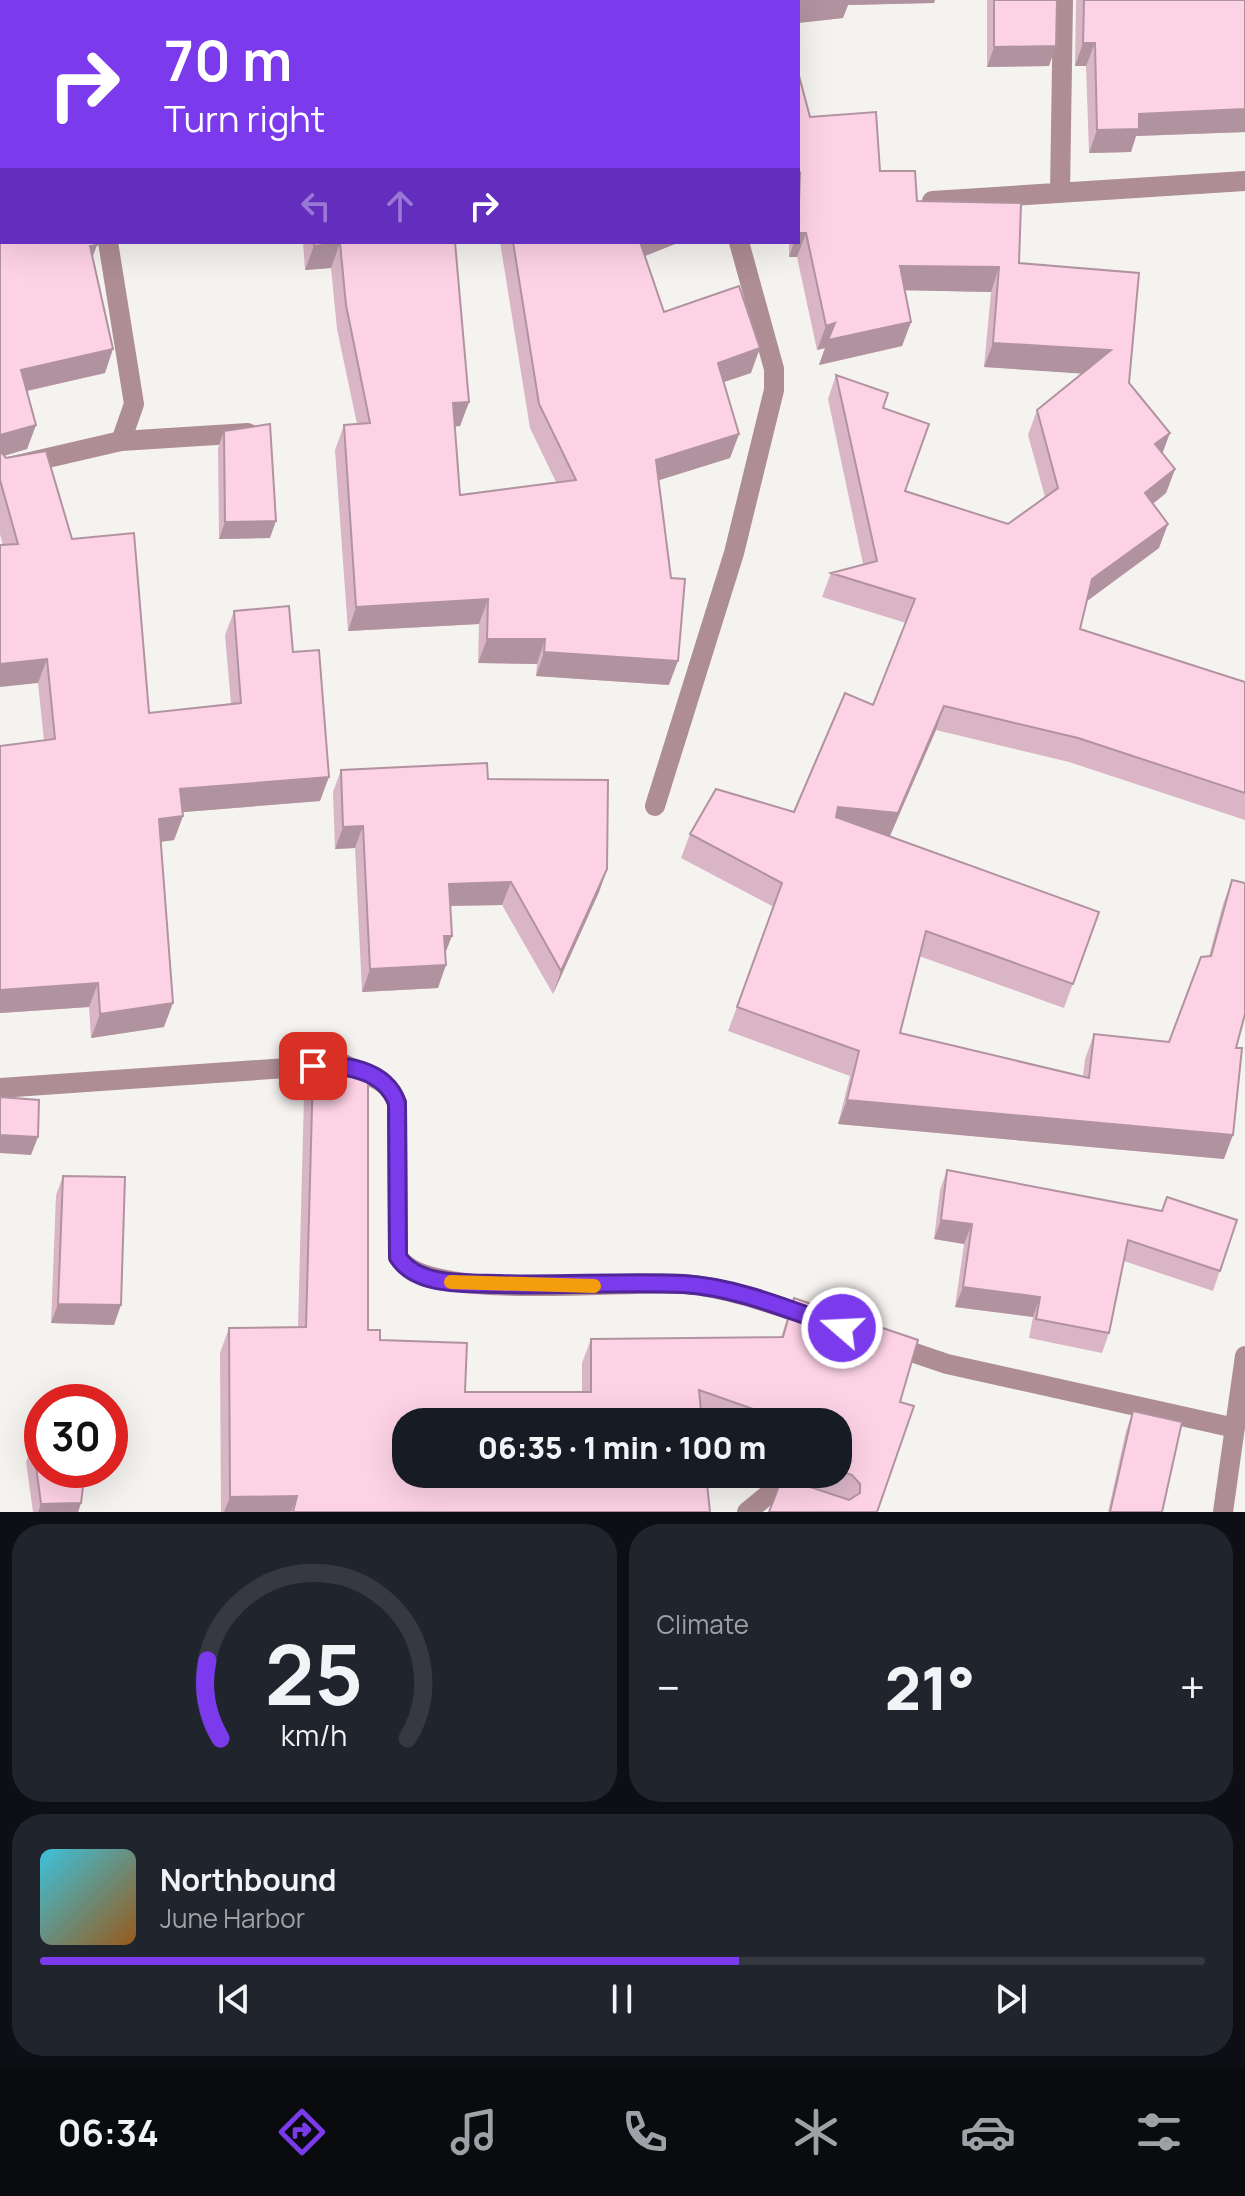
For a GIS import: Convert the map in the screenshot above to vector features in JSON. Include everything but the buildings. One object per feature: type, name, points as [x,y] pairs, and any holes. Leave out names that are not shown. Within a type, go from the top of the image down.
[{"type":"street","points":[[1060,193],[1063,0]]},
{"type":"street","points":[[932,201],[1245,181]]},
{"type":"street","points":[[108,244],[134,404],[121,441]]},
{"type":"street","points":[[655,806],[734,553],[774,390],[774,369],[740,244]]},
{"type":"street","points":[[0,469],[121,441],[248,433]]},
{"type":"street","points":[[0,1088],[344,1064],[387,1084],[397,1103],[398,1257],[404,1267],[418,1275],[456,1283],[686,1284],[764,1301],[834,1325]]},
{"type":"street","points":[[862,1335],[947,1364],[1235,1428]]},
{"type":"street","points":[[1223,1512],[1245,1356]]},
{"type":"street","points":[[747,1512],[770,1493],[792,1495],[839,1512]]},
{"type":"slow traffic","points":[[451,1282],[594,1286]]},
{"type":"route","points":[[313,1066],[344,1064],[359,1073],[376,1077],[392,1090],[397,1103],[398,1257],[404,1267],[418,1275],[456,1283],[570,1286],[686,1284],[764,1301],[842,1328]]}]
